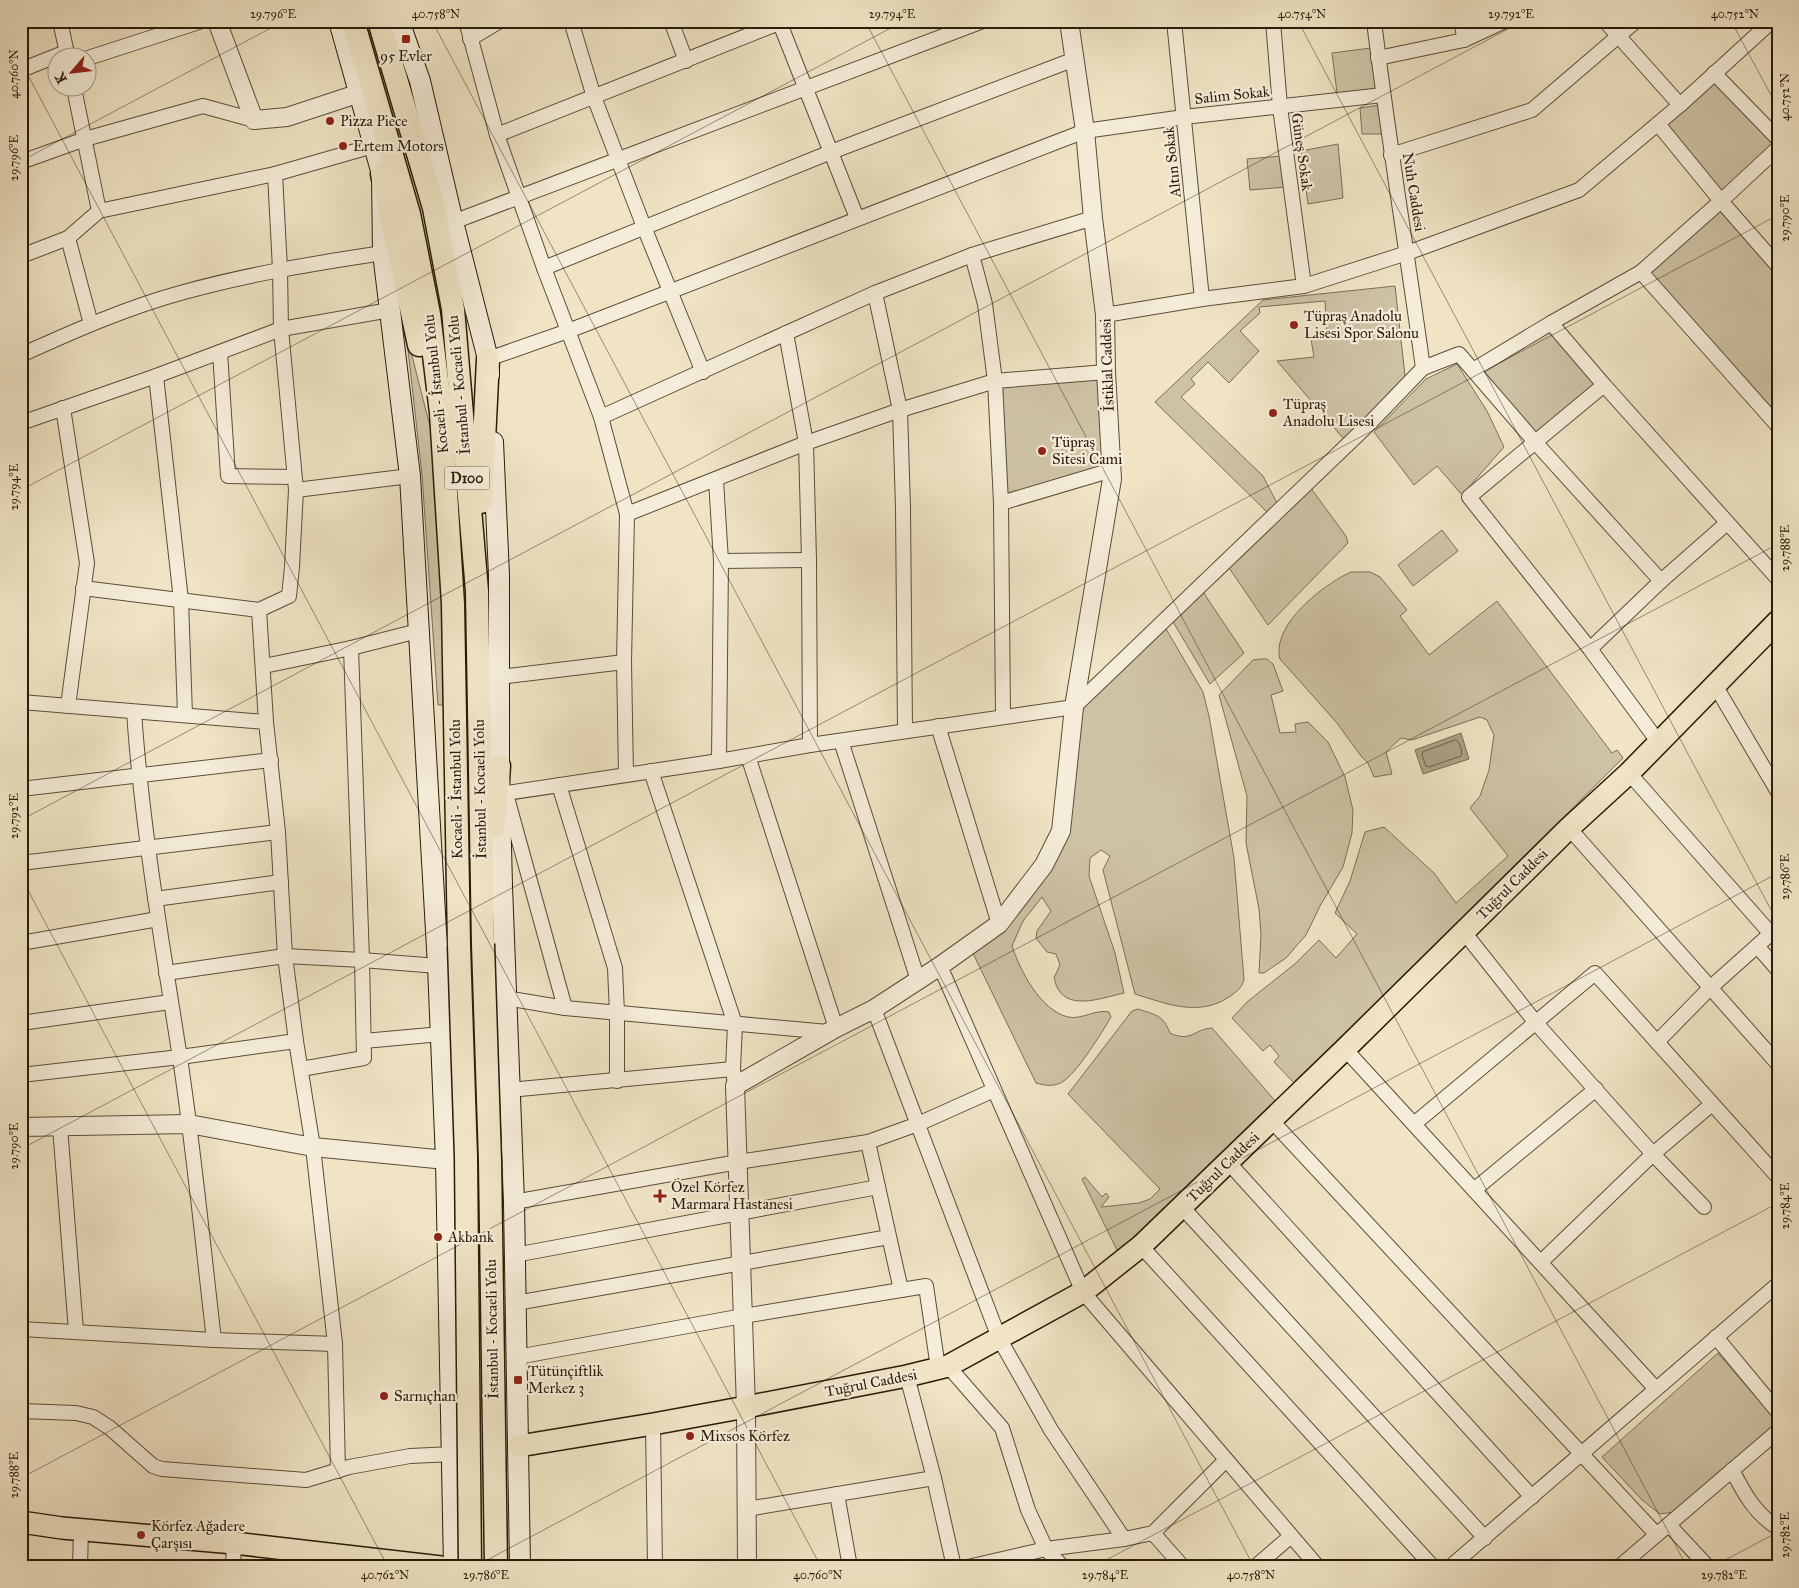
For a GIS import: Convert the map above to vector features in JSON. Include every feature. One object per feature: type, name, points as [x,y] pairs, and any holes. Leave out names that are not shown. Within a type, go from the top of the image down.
[{"type":"highway","name":"Kocaeli - İstanbul Yolu","points":[[353,21],[409,214],[429,314],[445,463],[453,604],[459,946],[466,1157],[470,1567]]},
{"type":"highway","name":"İstanbul - Kocaeli Yolu","points":[[379,21],[434,208],[453,309],[477,590],[483,944],[490,1161],[496,1567]]},
{"type":"highway","points":[[382,174],[445,463]]},
{"type":"highway","points":[[477,590],[488,359]]},
{"type":"highway","points":[[483,944],[499,766]]},
{"type":"main road","points":[[339,21],[382,174],[382,253],[410,476],[438,966],[446,1160],[454,1567]]},
{"type":"main road","points":[[399,21],[420,81],[488,359],[499,575],[499,766],[503,794],[506,998],[514,1202],[520,1567]]},
{"type":"main road","name":"Tuğrul Caddesi","points":[[518,1437],[653,1424],[907,1376],[943,1367],[1082,1292],[1141,1246],[1182,1207],[1568,828],[1629,773],[1778,621]]},
{"type":"main road","points":[[453,1445],[518,1437]]},
{"type":"main road","points":[[21,1522],[234,1543],[337,1561],[441,1567]]},
{"type":"street","points":[[60,21],[66,48]]},
{"type":"street","points":[[98,55],[202,21]]},
{"type":"street","points":[[217,21],[254,120]]},
{"type":"street","points":[[466,21],[497,135],[544,268],[601,417],[627,514],[624,662],[626,775]]},
{"type":"street","points":[[470,39],[500,21]]},
{"type":"street","points":[[571,21],[594,96],[644,227],[703,372]]},
{"type":"street","points":[[672,21],[686,61]]},
{"type":"street","points":[[453,222],[983,21]]},
{"type":"street","name":"İstiklal Caddesi","points":[[734,1078],[874,1009],[940,966],[999,924],[1044,865],[1061,831],[1074,707],[1112,479],[1105,315],[1085,131],[1069,21]]},
{"type":"street","name":"Altın Sokak","points":[[1174,21],[1202,299]]},
{"type":"street","name":"Güneş Sokak","points":[[1273,21],[1280,107],[1304,286]]},
{"type":"street","name":"Nuh Caddesi","points":[[1374,21],[1391,155],[1423,368]]},
{"type":"street","points":[[1462,21],[1464,40]]},
{"type":"street","points":[[1378,58],[1464,40],[1505,21]]},
{"type":"street","points":[[1605,21],[1680,105]]},
{"type":"street","points":[[1391,155],[1532,110],[1636,21]]},
{"type":"street","points":[[1105,315],[1202,299],[1304,286],[1407,254],[1579,190],[1680,105],[1772,21]]},
{"type":"street","points":[[497,135],[781,22],[857,218]]},
{"type":"street","points":[[544,268],[831,152],[1074,59]]},
{"type":"street","points":[[21,70],[48,61]]},
{"type":"street","points":[[1714,73],[1778,139]]},
{"type":"street","points":[[21,162],[85,138],[203,106],[254,120],[287,116],[360,93]]},
{"type":"street","name":"Salim Sokak","points":[[488,359],[568,331],[1085,131],[1184,117],[1383,95]]},
{"type":"street","points":[[76,98],[99,211]]},
{"type":"street","points":[[1658,124],[1721,201],[1778,266]]},
{"type":"street","points":[[21,256],[68,238],[99,211],[275,174],[373,146]]},
{"type":"street","points":[[1473,370],[1641,272],[1778,148]]},
{"type":"street","points":[[83,588],[259,610],[289,596],[295,483],[281,329],[275,174]]},
{"type":"street","points":[[601,417],[875,293],[972,255],[1093,218]]},
{"type":"street","points":[[68,238],[91,324]]},
{"type":"street","points":[[21,355],[91,324],[183,292],[280,269],[382,253]]},
{"type":"street","points":[[972,255],[985,304],[995,381],[1001,503],[1003,716]]},
{"type":"street","points":[[1641,272],[1778,426]]},
{"type":"street","points":[[875,293],[900,410],[905,731]]},
{"type":"street","points":[[21,423],[156,376],[281,329],[390,310]]},
{"type":"street","points":[[1551,323],[1778,579]]},
{"type":"street","points":[[786,333],[806,443],[810,745]]},
{"type":"street","points":[[220,352],[228,476],[295,483],[410,476]]},
{"type":"street","points":[[565,1008],[503,794],[841,740],[1074,707],[1368,424],[1423,368],[1459,354],[1535,442],[1661,581]]},
{"type":"street","points":[[627,514],[806,443],[900,410],[995,381],[1106,372]]},
{"type":"street","points":[[156,376],[181,600],[185,714]]},
{"type":"street","points":[[1604,385],[1469,497],[1590,649],[1659,742]]},
{"type":"street","points":[[63,408],[87,562],[68,706]]},
{"type":"street","points":[[1001,503],[1112,470]]},
{"type":"street","points":[[716,480],[721,561],[719,761]]},
{"type":"street","points":[[1590,649],[1661,581],[1727,523]]},
{"type":"street","points":[[721,561],[809,560]]},
{"type":"street","points":[[259,610],[266,722],[278,832],[285,956],[300,1069],[313,1147],[335,1344],[338,1471]]},
{"type":"street","points":[[264,666],[351,648],[418,631]]},
{"type":"street","points":[[300,1069],[364,1058],[351,648]]},
{"type":"street","points":[[500,677],[624,662]]},
{"type":"street","points":[[1715,685],[1778,792]]},
{"type":"street","points":[[21,702],[266,722]]},
{"type":"street","points":[[134,712],[138,775],[170,1002],[180,1057],[214,1340]]},
{"type":"street","points":[[938,726],[999,924]]},
{"type":"street","points":[[841,740],[918,980]]},
{"type":"street","points":[[506,998],[565,1008],[735,1024],[832,1030],[748,756]]},
{"type":"street","points":[[21,789],[270,760]]},
{"type":"street","points":[[650,771],[735,1024],[734,1078],[746,1407],[747,1567]]},
{"type":"street","points":[[1629,773],[1774,931],[1710,988],[1656,1042]]},
{"type":"street","points":[[559,785],[615,968],[617,1081]]},
{"type":"street","points":[[1568,828],[1778,1064]]},
{"type":"street","points":[[21,863],[278,832]]},
{"type":"street","points":[[155,899],[281,882]]},
{"type":"street","points":[[21,943],[158,919]]},
{"type":"street","points":[[1464,932],[1536,1023],[1653,1154],[1704,1207]]},
{"type":"street","points":[[1757,946],[1778,970]]},
{"type":"street","points":[[166,973],[285,956],[438,966]]},
{"type":"street","points":[[940,966],[1082,1292],[1318,1567]]},
{"type":"street","points":[[1414,1124],[1595,973],[1778,1177]]},
{"type":"street","points":[[21,1023],[170,1002]]},
{"type":"street","points":[[874,1009],[999,1338],[1052,1430],[1124,1539]]},
{"type":"street","points":[[364,1041],[440,1034]]},
{"type":"street","points":[[21,1075],[180,1057],[296,1041]]},
{"type":"street","points":[[1345,1049],[1656,1389]]},
{"type":"street","points":[[509,1090],[617,1081],[734,1078]]},
{"type":"street","points":[[1474,1190],[1596,1089]]},
{"type":"street","points":[[514,1202],[738,1162],[868,1142],[918,1124],[994,1090]]},
{"type":"street","points":[[1541,1262],[1653,1154],[1712,1104]]},
{"type":"street","points":[[1271,1120],[1656,1534]]},
{"type":"street","points":[[21,1128],[189,1124],[313,1147],[446,1160]]},
{"type":"street","points":[[60,1127],[76,1331]]},
{"type":"street","points":[[868,1142],[901,1290]]},
{"type":"street","points":[[1228,1162],[1532,1497]]},
{"type":"street","points":[[515,1255],[878,1187]]},
{"type":"street","points":[[1182,1207],[1485,1538]]},
{"type":"street","points":[[516,1303],[889,1237]]},
{"type":"street","points":[[1141,1246],[1433,1567]]},
{"type":"street","points":[[517,1357],[743,1316],[926,1286],[943,1367],[1002,1428],[1028,1510],[1046,1549],[1063,1567]]},
{"type":"street","points":[[1459,1564],[1485,1538],[1656,1389],[1776,1288]]},
{"type":"street","points":[[21,1329],[214,1340],[335,1344]]},
{"type":"street","points":[[1716,1338],[1778,1412]]},
{"type":"street","points":[[907,1376],[934,1478],[954,1567]]},
{"type":"street","points":[[21,1411],[76,1413],[93,1417],[110,1428],[153,1466],[162,1469],[306,1480],[453,1445]]},
{"type":"street","points":[[653,1424],[655,1567]]},
{"type":"street","points":[[1619,1567],[1778,1430]]},
{"type":"street","points":[[968,1567],[1046,1549],[1124,1539],[1153,1533],[1226,1460]]},
{"type":"street","points":[[1732,1470],[1746,1496],[1765,1520],[1778,1528]]},
{"type":"street","points":[[747,1509],[934,1478]]},
{"type":"street","points":[[837,1494],[850,1567]]},
{"type":"street","points":[[1669,1525],[1708,1567]]},
{"type":"street","points":[[80,1567],[81,1529]]},
{"type":"street","points":[[1153,1533],[1183,1567]]},
{"type":"street","points":[[1255,1567],[1291,1536]]},
{"type":"street","points":[[233,1567],[234,1543]]},
{"type":"shaded area","points":[[1371,48],[1376,89],[1337,93],[1332,53]]},
{"type":"shaded area","points":[[1714,73],[1778,139],[1721,201],[1658,124]]},
{"type":"shaded area","points":[[1380,105],[1385,134],[1362,134],[1360,108]]},
{"type":"shaded area","points":[[1338,144],[1343,198],[1308,204],[1301,151]]},
{"type":"shaded area","points":[[1281,156],[1287,187],[1250,190],[1247,159]]},
{"type":"shaded area","points":[[1721,201],[1778,266],[1778,426],[1641,272]]},
{"type":"shaded area","points":[[1395,286],[1406,385],[1348,444],[1277,361],[1314,357],[1311,339],[1327,337],[1325,301],[1259,307],[1260,313],[1240,331],[1259,351],[1229,383],[1208,362],[1191,379],[1195,384],[1181,397],[1263,476],[1280,509],[1307,483],[1346,536],[1348,543],[1268,625],[1225,562],[1272,517],[1155,402],[1263,300]]},
{"type":"shaded area","points":[[1551,323],[1604,385],[1535,442],[1473,370]]},
{"type":"shaded area","points":[[406,332],[440,466],[452,705],[438,705],[422,475]]},
{"type":"shaded area","points":[[1457,364],[1487,411],[1504,447],[1462,495],[1437,466],[1414,485],[1374,432],[1426,379]]},
{"type":"shaded area","points":[[1106,372],[1112,470],[1001,503],[995,381]]},
{"type":"shaded area","points":[[1442,530],[1458,551],[1413,586],[1398,565]]},
{"type":"shaded area","points":[[1351,572],[1370,572],[1380,577],[1407,610],[1400,616],[1429,655],[1497,601],[1612,753],[1617,750],[1623,758],[1295,1084],[1274,1062],[1279,1056],[1270,1045],[1263,1051],[1232,1018],[1247,1002],[1296,963],[1319,940],[1336,958],[1357,934],[1335,913],[1350,881],[1365,832],[1384,827],[1434,873],[1456,903],[1508,856],[1470,808],[1480,796],[1489,770],[1494,735],[1487,720],[1480,717],[1412,740],[1401,738],[1386,752],[1392,774],[1374,777],[1368,763],[1337,723],[1280,659],[1279,646],[1291,620],[1314,596]]},
{"type":"shaded area","points":[[1199,586],[1244,653],[1210,684],[1169,615]]},
{"type":"shaded area","points":[[1162,622],[1203,692],[1209,716],[1234,858],[1244,980],[1240,988],[1229,997],[1218,1003],[1206,1006],[1183,1007],[1171,1005],[1135,994],[1103,870],[1110,856],[1101,850],[1090,858],[1089,876],[1115,953],[1124,993],[1088,1001],[1079,1001],[1064,996],[1057,988],[1054,978],[1060,965],[1056,954],[1047,952],[1036,938],[1037,931],[1051,911],[1042,897],[1023,921],[1012,946],[1032,988],[1049,1006],[1058,1013],[1068,1017],[1073,1018],[1104,1011],[1109,1012],[1111,1017],[1071,1075],[1058,1084],[1036,1083],[969,945],[999,924],[1061,831],[1074,707]]},
{"type":"shaded area","points":[[1267,659],[1273,664],[1283,691],[1271,695],[1280,733],[1296,732],[1295,724],[1308,722],[1328,742],[1345,777],[1353,810],[1352,833],[1343,867],[1320,906],[1306,935],[1286,958],[1264,973],[1259,973],[1261,934],[1259,909],[1246,843],[1247,796],[1219,695],[1253,660]]},
{"type":"shaded area","points":[[1138,1009],[1158,1016],[1165,1022],[1170,1033],[1177,1036],[1188,1036],[1212,1028],[1276,1102],[1136,1242],[1117,1250],[1082,1179],[1085,1177],[1102,1197],[1106,1193],[1109,1197],[1101,1207],[1139,1203],[1150,1199],[1160,1189],[1068,1094],[1132,1011]]},
{"type":"shaded area","points":[[1718,1353],[1778,1423],[1674,1512],[1660,1514],[1642,1500],[1602,1457]]},
{"type":"water","points":[[1461,733],[1469,759],[1423,774],[1415,750]]},
{"type":"place","name":"95 Evler","points":[[406,39]]},
{"type":"place","name":"Pizza Piece","points":[[330,121]]},
{"type":"place","name":"Ertem Motors","points":[[343,146]]},
{"type":"place","name":"Tüpraş Anadolu Lisesi Spor Salonu","points":[[1294,325]]},
{"type":"place","name":"Tüpraş Anadolu Lisesi","points":[[1273,413]]},
{"type":"place","name":"Tüpraş Sitesi Cami","points":[[1042,451]]},
{"type":"place","name":"Özel Körfez Marmara Hastanesi","points":[[660,1196]]},
{"type":"place","name":"Akbank","points":[[438,1237]]},
{"type":"place","name":"Tütünçiftlik Merkez 3","points":[[518,1380]]},
{"type":"place","name":"Sarnıçhan","points":[[384,1396]]},
{"type":"place","name":"Mixsos Körfez","points":[[690,1436]]},
{"type":"place","name":"Körfez Ağadere Çarşısı","points":[[141,1535]]}]
